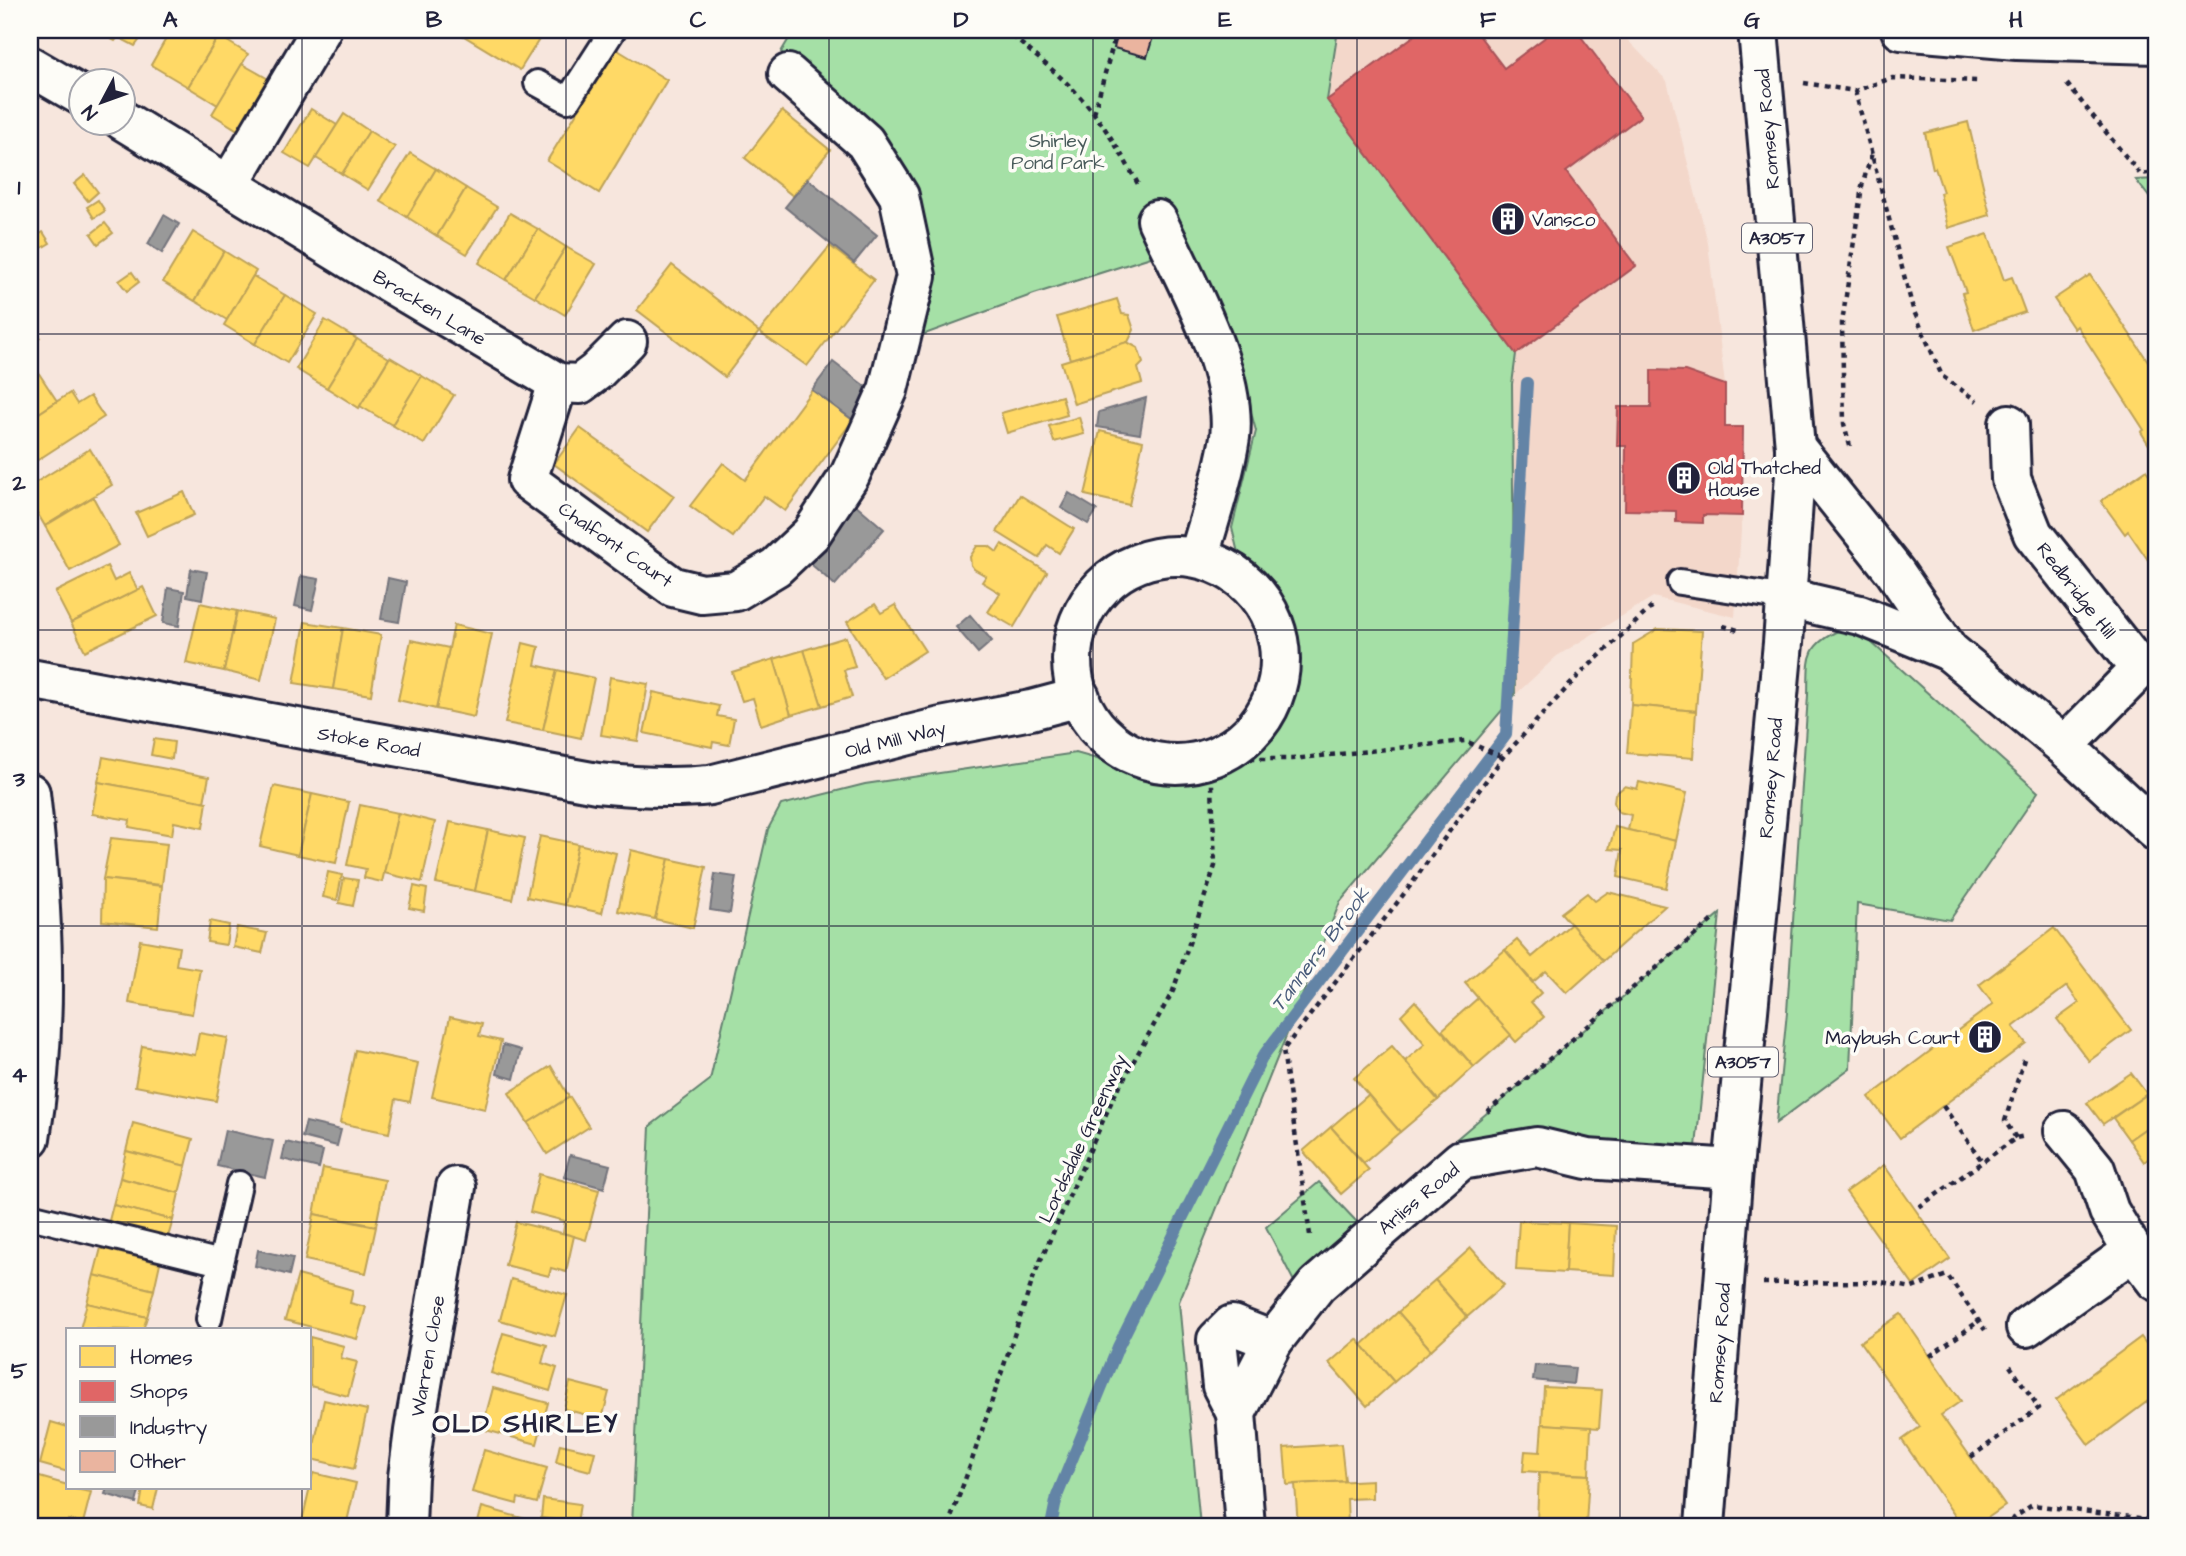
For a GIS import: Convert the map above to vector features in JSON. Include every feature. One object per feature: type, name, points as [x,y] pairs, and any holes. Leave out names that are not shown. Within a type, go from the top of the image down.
[{"type":"street","points":[[229,185],[321,30]]},
{"type":"street","name":"Romsey Road","points":[[1706,1526],[1733,1169],[1787,598],[1795,447],[1758,30]]},
{"type":"street","points":[[1901,30],[2017,40],[2156,44]]},
{"type":"street","points":[[30,66],[66,86]]},
{"type":"street","name":"Chalfont Court","points":[[558,383],[527,480],[673,587],[702,594],[736,591],[776,567],[811,534],[850,475],[888,390],[916,276],[899,196],[864,142],[788,74]]},
{"type":"street","name":"Bracken Lane","points":[[136,129],[558,383]]},
{"type":"street","points":[[1157,220],[1215,345],[1227,393],[1230,434],[1199,556]]},
{"type":"street","points":[[558,383],[580,384],[627,341]]},
{"type":"street","name":"Redbridge Hill","points":[[2009,424],[2011,479],[2033,534],[2148,677],[2064,746]]},
{"type":"street","points":[[1795,447],[1895,572],[1949,650],[2064,746],[2156,831]]},
{"type":"street","points":[[1166,556],[1199,556],[1221,565],[1245,582],[1268,610],[1279,644],[1276,693],[1259,725],[1232,748],[1211,759],[1175,764],[1149,761],[1116,745],[1095,726],[1080,697],[1073,676],[1073,640],[1087,606],[1101,587],[1131,566],[1166,556]]},
{"type":"street","points":[[1787,598],[1860,615],[1949,650]]},
{"type":"street","name":"Stoke Road","points":[[30,678],[597,783],[665,788],[710,785]]},
{"type":"street","name":"Old Mill Way","points":[[710,785],[941,727],[1031,710],[1080,697]]},
{"type":"street","points":[[30,793],[42,936],[41,1033],[30,1138]]},
{"type":"street","points":[[2064,1131],[2095,1169],[2109,1211],[2133,1251],[2156,1281]]},
{"type":"street","name":"Arliss Road","points":[[1236,1413],[1273,1341],[1317,1285],[1461,1160],[1536,1147],[1587,1159],[1733,1169]]},
{"type":"street","name":"Warren Close","points":[[406,1526],[408,1477],[414,1431],[456,1187]]},
{"type":"street","points":[[2009,1333],[2133,1251]]},
{"type":"street","points":[[1245,1526],[1236,1413],[1222,1386],[1217,1340],[1232,1325],[1273,1341]]},
{"type":"lane","points":[[537,83],[568,100],[613,30]]},
{"type":"lane","points":[[1681,582],[1787,598]]},
{"type":"lane","points":[[209,1319],[239,1184]]},
{"type":"lane","points":[[30,1216],[220,1264]]},
{"type":"path","points":[[1005,30],[1068,85],[1094,113],[1128,164],[1157,220]]},
{"type":"path","points":[[1094,113],[1117,30]]},
{"type":"path","points":[[1763,78],[1855,90],[1892,78],[1987,82]]},
{"type":"path","points":[[2054,84],[2068,84],[2140,174],[2156,172]]},
{"type":"path","points":[[1855,90],[1913,309],[1942,376],[2009,424]]},
{"type":"path","points":[[1851,450],[1844,424],[1842,323],[1862,186],[1872,153]]},
{"type":"path","points":[[1317,1285],[1283,1050],[1410,886],[1503,757],[1578,676],[1653,606],[1665,609]]},
{"type":"path","points":[[1713,623],[1783,643]]},
{"type":"path","points":[[1211,759],[1292,759],[1465,741],[1503,757]]},
{"type":"path","name":"Lordsdale Greenway","points":[[948,1526],[1035,1273],[1114,1096],[1177,979],[1215,866],[1211,759]]},
{"type":"path","points":[[1482,1116],[1720,914]]},
{"type":"path","points":[[2016,1138],[2006,1121],[2025,1056]]},
{"type":"path","points":[[1943,1106],[1982,1161]]},
{"type":"path","points":[[1919,1207],[2016,1138],[2064,1131]]},
{"type":"path","points":[[1724,1283],[1882,1282],[1912,1288],[1947,1275],[1979,1321],[2009,1333]]},
{"type":"path","points":[[1930,1356],[1979,1321]]},
{"type":"path","points":[[1971,1457],[2039,1408],[2005,1358]]},
{"type":"path","points":[[2003,1526],[2032,1505],[2156,1520]]},
{"type":"shaded area","points":[[1338,30],[1618,30],[1667,81],[1708,243],[1725,385],[1725,427],[1743,427],[1742,516],[1735,617],[1653,597],[1557,656],[1515,695],[1512,384],[1516,354],[1327,100]]},
{"type":"green space","name":"Shirley Pond Park","points":[[794,30],[1338,30],[1327,100],[1516,354],[1512,384],[1515,695],[1340,902],[1179,1302],[1200,1526],[632,1526],[650,1126],[710,1080],[768,829],[781,805],[865,784],[1076,753],[1171,776],[1233,765],[1265,734],[1289,696],[1289,643],[1278,604],[1243,561],[1232,528],[1256,431],[1232,342],[1154,256],[1034,294],[917,337],[872,132],[781,52]]},
{"type":"green space","points":[[2156,179],[2156,206],[2136,180]]},
{"type":"green space","points":[[1840,630],[1862,634],[2038,792],[1950,920],[1857,904],[1850,1068],[1776,1123],[1787,1012],[1809,663],[1814,648]]},
{"type":"green space","points":[[1720,914],[1694,1166],[1461,1160],[1304,1301],[1266,1227],[1319,1182],[1358,1223]]},
{"type":"building: Homes","points":[[94,30],[147,30],[135,46],[118,37],[115,41]]},
{"type":"building: Homes","points":[[171,30],[222,30],[188,87],[151,65]]},
{"type":"building: Homes","points":[[454,30],[545,30],[520,70]]},
{"type":"building: Homes","points":[[219,36],[248,54],[218,105],[188,87]]},
{"type":"building: Homes","points":[[616,49],[667,80],[599,193],[547,161]]},
{"type":"building: Homes","points":[[242,64],[272,81],[241,132],[212,114]]},
{"type":"building: Homes","points":[[311,109],[337,125],[310,168],[284,153]]},
{"type":"building: Homes","points":[[782,111],[830,150],[793,196],[745,158]]},
{"type":"building: Homes","points":[[344,114],[369,131],[342,174],[316,158]]},
{"type":"building: Homes","points":[[1968,122],[1990,215],[1948,228],[1940,193],[1943,192],[1935,168],[1933,169],[1925,133]]},
{"type":"building: Homes","points":[[369,131],[395,147],[368,190],[342,174]]},
{"type":"building: Homes","points":[[410,153],[436,169],[407,217],[380,201]]},
{"type":"building: Homes","points":[[436,169],[466,188],[437,236],[407,217]]},
{"type":"building: Homes","points":[[85,175],[98,192],[88,201],[74,184]]},
{"type":"building: Homes","points":[[466,188],[497,207],[467,254],[437,236]]},
{"type":"building: Homes","points":[[98,200],[105,211],[94,218],[87,207]]},
{"type":"building: Homes","points":[[510,213],[538,229],[506,280],[479,263]]},
{"type":"building: Homes","points":[[105,223],[113,233],[98,244],[91,234]]},
{"type":"building: Homes","points":[[538,229],[566,247],[535,297],[506,280]]},
{"type":"building: Homes","points":[[43,232],[50,243],[30,255],[30,240]]},
{"type":"building: Homes","points":[[193,232],[224,251],[195,301],[163,282]]},
{"type":"building: Homes","points":[[1988,234],[2004,280],[2012,277],[2025,312],[1974,330],[1962,293],[1966,292],[1949,247]]},
{"type":"building: Homes","points":[[830,246],[874,280],[807,366],[759,332]]},
{"type":"building: Homes","points":[[566,247],[596,264],[565,315],[535,297]]},
{"type":"building: Homes","points":[[224,251],[256,271],[227,320],[195,301]]},
{"type":"building: Homes","points":[[672,265],[759,332],[725,377],[637,310]]},
{"type":"building: Homes","points":[[132,272],[139,282],[127,291],[119,281]]},
{"type":"building: Homes","points":[[2090,275],[2156,373],[2156,456],[2141,432],[2144,430],[2077,326],[2074,329],[2054,299]]},
{"type":"building: Homes","points":[[253,276],[285,295],[255,344],[224,325]]},
{"type":"building: Homes","points":[[285,295],[317,314],[287,363],[255,344]]},
{"type":"building: Homes","points":[[1117,299],[1122,314],[1129,315],[1134,330],[1128,342],[1070,359],[1057,317]]},
{"type":"building: Homes","points":[[325,320],[357,339],[327,388],[296,369]]},
{"type":"building: Homes","points":[[30,322],[40,337],[30,344]]},
{"type":"building: Homes","points":[[357,339],[389,358],[359,408],[327,388]]},
{"type":"building: Homes","points":[[1127,342],[1138,348],[1143,363],[1138,368],[1142,383],[1074,404],[1061,362]]},
{"type":"building: Homes","points":[[390,357],[422,376],[392,425],[360,406]]},
{"type":"building: Homes","points":[[36,369],[57,401],[30,419],[30,372]]},
{"type":"building: Homes","points":[[422,376],[454,395],[424,444],[392,425]]},
{"type":"building: Homes","points":[[812,390],[853,420],[785,511],[764,496],[733,537],[690,506],[723,463],[745,480]]},
{"type":"building: Homes","points":[[70,393],[77,404],[90,396],[104,417],[30,465],[30,419]]},
{"type":"building: Homes","points":[[1062,396],[1067,415],[1007,433],[1001,413]]},
{"type":"building: Homes","points":[[1079,417],[1084,434],[1054,442],[1049,426]]},
{"type":"building: Homes","points":[[580,428],[674,496],[647,532],[554,464]]},
{"type":"building: Homes","points":[[1100,431],[1143,441],[1129,505],[1085,495]]},
{"type":"building: Homes","points":[[90,449],[112,485],[45,526],[30,501],[30,486]]},
{"type":"building: Homes","points":[[2146,470],[2156,484],[2155,570],[2128,531],[2125,534],[2101,501]]},
{"type":"building: Homes","points":[[184,492],[194,515],[147,536],[136,513]]},
{"type":"building: Homes","points":[[1020,495],[1074,529],[1059,553],[1047,545],[1039,558],[997,532]]},
{"type":"building: Homes","points":[[93,497],[119,545],[70,571],[45,526]]},
{"type":"building: Homes","points":[[1002,544],[1047,572],[1014,627],[988,612],[1000,593],[982,582],[986,576],[971,565],[970,557],[977,546],[989,546],[997,552]]},
{"type":"building: Homes","points":[[107,566],[114,581],[129,573],[138,590],[71,623],[55,592]]},
{"type":"building: Homes","points":[[143,587],[157,616],[85,651],[71,623]]},
{"type":"building: Homes","points":[[200,603],[237,611],[224,671],[186,663]]},
{"type":"building: Homes","points":[[875,604],[881,613],[895,605],[925,651],[883,678],[847,622]]},
{"type":"building: Homes","points":[[237,611],[275,619],[261,680],[224,671]]},
{"type":"building: Homes","points":[[305,622],[343,628],[333,689],[294,683]]},
{"type":"building: Homes","points":[[454,625],[492,634],[474,717],[436,709]]},
{"type":"building: Homes","points":[[343,628],[381,635],[371,695],[333,689]]},
{"type":"building: Homes","points":[[1658,629],[1702,631],[1696,711],[1631,705],[1633,644]]},
{"type":"building: Homes","points":[[846,637],[855,667],[844,670],[852,697],[822,706],[804,650]]},
{"type":"building: Homes","points":[[411,640],[449,648],[436,709],[398,700]]},
{"type":"building: Homes","points":[[523,643],[539,647],[535,665],[557,670],[543,730],[505,723]]},
{"type":"building: Homes","points":[[804,650],[822,706],[791,715],[774,659]]},
{"type":"building: Homes","points":[[774,659],[791,715],[761,725],[753,698],[742,701],[732,672]]},
{"type":"building: Homes","points":[[557,670],[594,678],[581,738],[543,730]]},
{"type":"building: Homes","points":[[610,677],[648,684],[638,741],[601,735]]},
{"type":"building: Homes","points":[[653,692],[719,706],[717,716],[734,719],[729,745],[713,742],[712,747],[644,733]]},
{"type":"building: Homes","points":[[1631,705],[1696,711],[1693,758],[1627,753]]},
{"type":"building: Homes","points":[[154,739],[174,742],[172,759],[151,755]]},
{"type":"building: Homes","points":[[103,757],[209,777],[204,802],[98,782]]},
{"type":"building: Homes","points":[[98,782],[207,802],[203,828],[174,822],[172,835],[129,827],[130,820],[92,814]]},
{"type":"building: Homes","points":[[1639,782],[1687,793],[1676,841],[1628,830],[1631,815],[1619,812],[1614,802],[1615,794],[1625,786],[1637,789]]},
{"type":"building: Homes","points":[[274,786],[312,794],[298,855],[260,846]]},
{"type":"building: Homes","points":[[312,794],[349,802],[336,863],[298,855]]},
{"type":"building: Homes","points":[[360,805],[398,813],[382,882],[364,878],[366,869],[347,865]]},
{"type":"building: Homes","points":[[398,813],[435,822],[422,882],[384,873]]},
{"type":"building: Homes","points":[[450,822],[488,830],[475,891],[436,883]]},
{"type":"building: Homes","points":[[1615,827],[1676,841],[1666,888],[1618,877],[1622,850],[1609,849]]},
{"type":"building: Homes","points":[[488,830],[525,838],[512,899],[475,891]]},
{"type":"building: Homes","points":[[540,836],[578,844],[565,905],[527,897]]},
{"type":"building: Homes","points":[[111,838],[167,844],[162,885],[103,879]]},
{"type":"building: Homes","points":[[578,844],[616,853],[602,913],[565,905]]},
{"type":"building: Homes","points":[[631,850],[669,859],[655,919],[618,911]]},
{"type":"building: Homes","points":[[669,859],[706,867],[693,928],[655,919]]},
{"type":"building: Homes","points":[[328,872],[342,875],[337,900],[323,897]]},
{"type":"building: Homes","points":[[344,878],[358,880],[353,906],[339,903]]},
{"type":"building: Homes","points":[[103,879],[162,886],[158,927],[102,921]]},
{"type":"building: Homes","points":[[414,886],[427,889],[424,911],[409,908]]},
{"type":"building: Homes","points":[[1608,892],[1665,906],[1603,961],[1561,913],[1587,893],[1595,901]]},
{"type":"building: Homes","points":[[210,921],[229,925],[226,945],[207,942]]},
{"type":"building: Homes","points":[[1571,924],[1603,961],[1567,993],[1546,971],[1533,982],[1505,950],[1517,940],[1532,957]]},
{"type":"building: Homes","points":[[237,927],[267,933],[262,953],[233,947]]},
{"type":"building: Homes","name":"Maybush Court","points":[[2054,928],[2131,1030],[2089,1061],[2057,1019],[2079,1003],[2067,986],[2013,1027],[2026,1043],[1900,1138],[1869,1097],[1993,1004],[1979,985]]},
{"type":"building: Homes","points":[[140,940],[179,947],[176,965],[200,969],[192,1014],[129,1003]]},
{"type":"building: Homes","points":[[1505,950],[1541,993],[1531,1002],[1544,1017],[1516,1042],[1465,983]]},
{"type":"building: Homes","points":[[1478,998],[1511,1035],[1474,1067],[1442,1030]]},
{"type":"building: Homes","points":[[1415,1001],[1474,1067],[1438,1100],[1405,1061],[1425,1044],[1401,1015]]},
{"type":"building: Homes","points":[[450,1017],[482,1024],[479,1036],[501,1041],[485,1109],[432,1097]]},
{"type":"building: Homes","points":[[199,1033],[228,1038],[216,1101],[135,1086],[142,1046],[195,1055]]},
{"type":"building: Homes","points":[[1392,1046],[1438,1100],[1400,1132],[1354,1078]]},
{"type":"building: Homes","points":[[355,1050],[418,1063],[410,1102],[396,1099],[389,1133],[340,1123]]},
{"type":"building: Homes","points":[[551,1066],[569,1097],[528,1123],[509,1093]]},
{"type":"building: Homes","points":[[2131,1073],[2147,1094],[2103,1124],[2087,1103]]},
{"type":"building: Homes","points":[[2156,1088],[2156,1121],[2129,1140],[2113,1118]]},
{"type":"building: Homes","points":[[1368,1095],[1400,1132],[1364,1163],[1331,1127]]},
{"type":"building: Homes","points":[[570,1097],[589,1127],[547,1154],[528,1123]]},
{"type":"building: Homes","points":[[2156,1121],[2156,1153],[2144,1162],[2129,1140]]},
{"type":"building: Homes","points":[[133,1123],[193,1139],[186,1166],[126,1151]]},
{"type":"building: Homes","points":[[1331,1127],[1369,1170],[1341,1194],[1303,1151]]},
{"type":"building: Homes","points":[[126,1151],[186,1166],[179,1193],[120,1178]]},
{"type":"building: Homes","points":[[1884,1165],[1950,1259],[1913,1285],[1846,1192]]},
{"type":"building: Homes","points":[[323,1168],[385,1180],[376,1226],[314,1214]]},
{"type":"building: Homes","points":[[539,1174],[599,1190],[586,1240],[563,1233],[565,1221],[530,1212]]},
{"type":"building: Homes","points":[[120,1178],[179,1193],[173,1220],[113,1205]]},
{"type":"building: Homes","points":[[113,1205],[173,1220],[165,1247],[106,1232]]},
{"type":"building: Homes","points":[[314,1214],[376,1227],[366,1273],[305,1260]]},
{"type":"building: Homes","points":[[1519,1221],[1568,1223],[1565,1273],[1516,1270]]},
{"type":"building: Homes","points":[[516,1222],[574,1236],[566,1272],[551,1268],[549,1276],[505,1265]]},
{"type":"building: Homes","points":[[1568,1223],[1616,1226],[1614,1275],[1565,1272]]},
{"type":"building: Homes","points":[[101,1248],[160,1263],[154,1290],[94,1275]]},
{"type":"building: Homes","points":[[1471,1248],[1504,1285],[1467,1317],[1435,1280]]},
{"type":"building: Homes","points":[[94,1275],[154,1290],[147,1317],[87,1303]]},
{"type":"building: Homes","points":[[298,1275],[353,1290],[350,1303],[366,1307],[357,1339],[285,1320]]},
{"type":"building: Homes","points":[[511,1279],[567,1295],[555,1336],[500,1320]]},
{"type":"building: Homes","points":[[1435,1280],[1467,1317],[1431,1350],[1398,1312]]},
{"type":"building: Homes","points":[[87,1303],[147,1317],[144,1328],[80,1328]]},
{"type":"building: Homes","points":[[1398,1312],[1431,1350],[1394,1382],[1362,1345]]},
{"type":"building: Homes","points":[[1901,1314],[1961,1401],[1941,1415],[2005,1506],[1976,1526],[1962,1526],[1902,1440],[1920,1427],[1860,1342]]},
{"type":"building: Homes","points":[[503,1333],[547,1345],[542,1363],[557,1368],[550,1391],[491,1373]]},
{"type":"building: Homes","points":[[2141,1337],[2156,1357],[2156,1395],[2089,1445],[2056,1400]]},
{"type":"building: Homes","points":[[312,1338],[344,1346],[341,1358],[357,1362],[348,1396],[312,1387]]},
{"type":"building: Homes","points":[[1357,1339],[1394,1382],[1367,1406],[1329,1363]]},
{"type":"building: Homes","points":[[570,1382],[609,1392],[602,1419],[564,1409]]},
{"type":"building: Homes","points":[[1544,1387],[1602,1390],[1599,1428],[1542,1424]]},
{"type":"building: Homes","points":[[493,1388],[548,1403],[537,1444],[482,1429]]},
{"type":"building: Homes","points":[[324,1400],[367,1410],[354,1469],[312,1459]]},
{"type":"building: Homes","points":[[51,1422],[66,1426],[66,1471],[40,1464]]},
{"type":"building: Homes","points":[[1542,1424],[1591,1427],[1589,1475],[1523,1471],[1525,1451],[1540,1452]]},
{"type":"building: Homes","points":[[560,1444],[595,1452],[590,1471],[556,1462]]},
{"type":"building: Homes","points":[[1341,1444],[1345,1481],[1287,1485],[1284,1448]]},
{"type":"building: Homes","points":[[484,1450],[547,1468],[537,1503],[518,1498],[517,1504],[472,1492]]},
{"type":"building: Homes","points":[[313,1473],[356,1483],[346,1526],[301,1526],[309,1490],[312,1490]]},
{"type":"building: Homes","points":[[1539,1473],[1589,1475],[1586,1524],[1537,1521]]},
{"type":"building: Homes","points":[[36,1476],[66,1484],[66,1490],[91,1492],[83,1523],[69,1520],[67,1526],[30,1517],[30,1499]]},
{"type":"building: Homes","points":[[1372,1480],[1372,1498],[1347,1499],[1348,1526],[1298,1526],[1295,1484]]},
{"type":"building: Homes","points":[[143,1490],[158,1490],[153,1509],[140,1506]]},
{"type":"building: Homes","points":[[543,1499],[580,1504],[577,1523],[541,1518]]},
{"type":"building: Homes","points":[[482,1507],[540,1523],[539,1526],[477,1526]]},
{"type":"building: Homes","points":[[1537,1521],[1586,1524],[1586,1526],[1536,1526]]},
{"type":"building: Shops","name":"Vansco","points":[[1422,30],[1475,30],[1504,68],[1555,30],[1576,30],[1641,116],[1566,172],[1636,266],[1516,354],[1327,100]]},
{"type":"building: Shops","name":"Old Thatched House","points":[[1651,370],[1685,371],[1725,385],[1725,427],[1743,427],[1742,516],[1703,515],[1703,523],[1676,522],[1676,511],[1625,510],[1626,446],[1617,446],[1618,407],[1651,407]]},
{"type":"building: Industry","points":[[808,179],[877,235],[854,263],[785,207]]},
{"type":"building: Industry","points":[[164,215],[179,224],[162,253],[148,244]]},
{"type":"building: Industry","points":[[833,362],[874,393],[853,420],[812,390]]},
{"type":"building: Industry","points":[[1146,398],[1140,434],[1097,427],[1099,412]]},
{"type":"building: Industry","points":[[1069,493],[1097,510],[1088,524],[1061,508]]},
{"type":"building: Industry","points":[[854,503],[884,529],[835,585],[805,559]]},
{"type":"building: Industry","points":[[191,569],[207,572],[202,599],[187,596]]},
{"type":"building: Industry","points":[[301,576],[319,579],[312,610],[295,606]]},
{"type":"building: Industry","points":[[388,578],[406,582],[399,622],[381,619]]},
{"type":"building: Industry","points":[[168,588],[184,591],[179,626],[163,623]]},
{"type":"building: Industry","points":[[970,615],[992,641],[978,653],[956,627]]},
{"type":"building: Industry","points":[[715,874],[736,877],[730,913],[710,910]]},
{"type":"building: Industry","points":[[503,1045],[521,1050],[514,1079],[497,1074]]},
{"type":"building: Industry","points":[[306,1122],[341,1130],[337,1146],[302,1137]]},
{"type":"building: Industry","points":[[225,1130],[273,1141],[265,1177],[217,1166]]},
{"type":"building: Industry","points":[[286,1142],[323,1151],[319,1168],[282,1159]]},
{"type":"building: Industry","points":[[570,1155],[610,1165],[604,1188],[564,1177]]},
{"type":"building: Industry","points":[[258,1250],[293,1258],[289,1275],[255,1266]]},
{"type":"building: Industry","points":[[1535,1365],[1575,1368],[1573,1384],[1533,1380]]},
{"type":"building: Industry","points":[[106,1490],[139,1490],[136,1503],[105,1494]]},
{"type":"building: Other","points":[[1119,30],[1155,30],[1147,57],[1114,48]]},
{"type":"waterway","name":"Tanners Brook","points":[[1051,1526],[1057,1496],[1118,1347],[1263,1056],[1506,735],[1527,383]]},
{"type":"place","name":"Vansco","points":[[1508,219]]},
{"type":"place","name":"Old Thatched House","points":[[1684,478]]},
{"type":"place","name":"Maybush Court","points":[[1985,1037]]},
{"type":"district","name":"OLD SHIRLEY","points":[[526,1423]]}]
